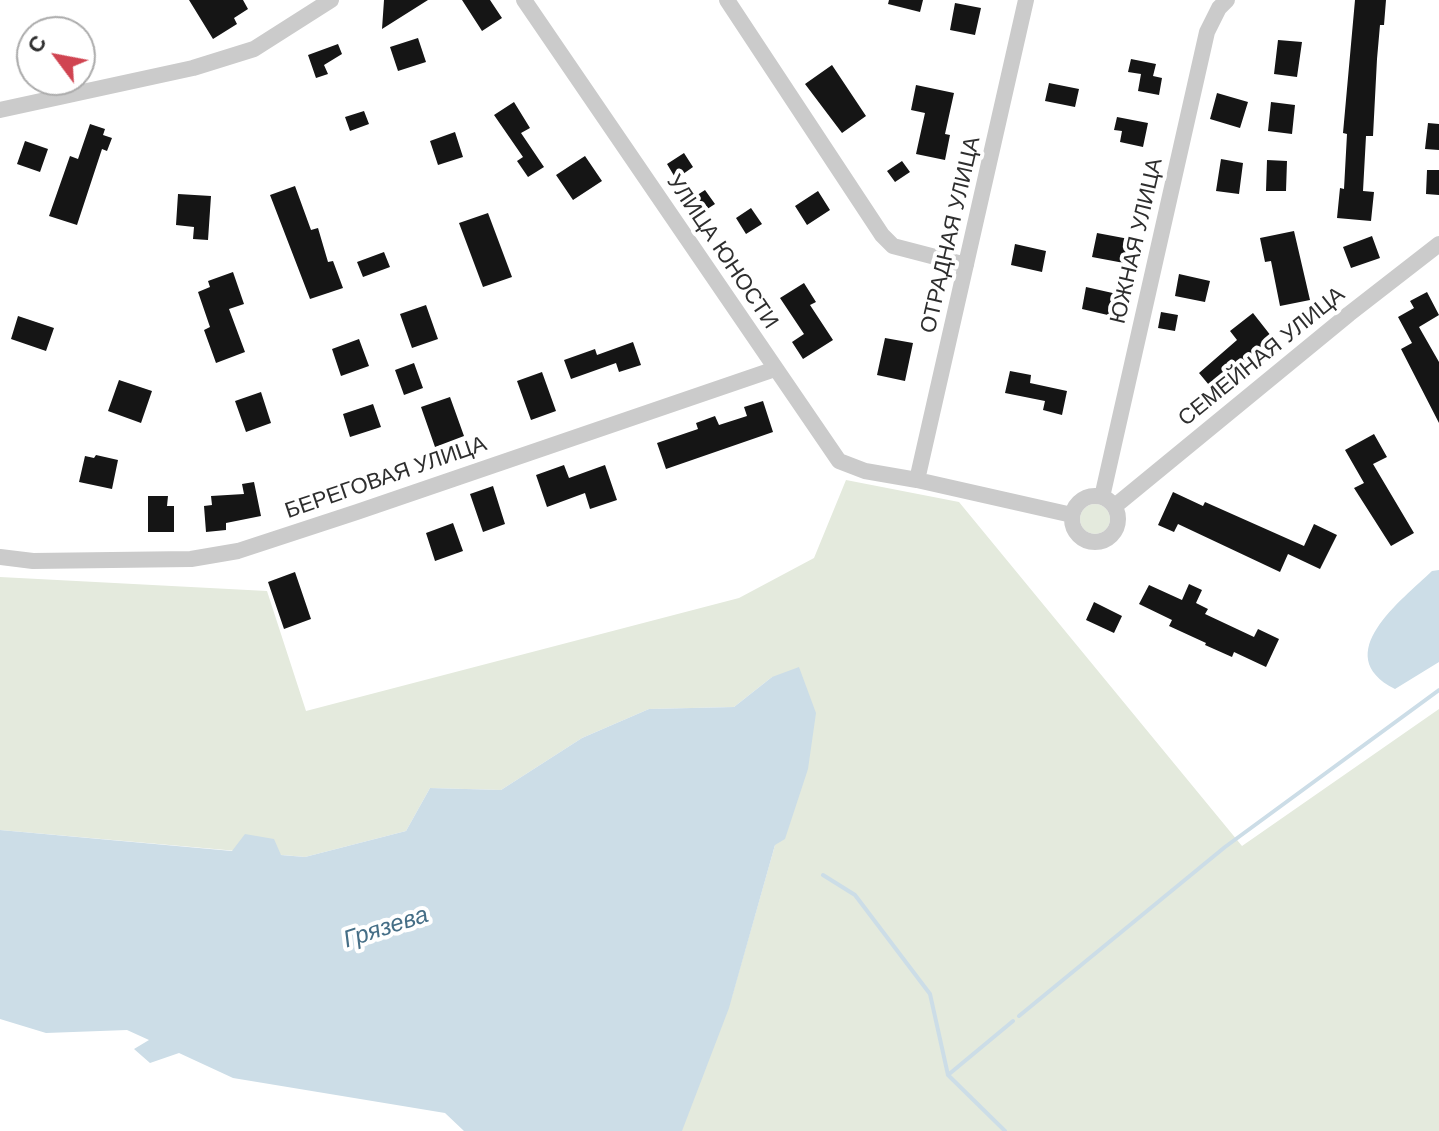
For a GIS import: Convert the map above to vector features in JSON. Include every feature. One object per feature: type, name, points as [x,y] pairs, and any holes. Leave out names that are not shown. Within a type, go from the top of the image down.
[{"type":"street","points":[[0,110],[193,68],[254,49],[331,0]]},
{"type":"street","name":"УЛИЦА ЮНОСТИ","points":[[524,0],[839,461],[865,471],[1072,515]]},
{"type":"street","points":[[727,0],[882,235],[893,246],[966,265]]},
{"type":"street","name":"ОТРАДНАЯ УЛИЦА","points":[[917,480],[1026,0]]},
{"type":"street","name":"ЮЖНАЯ УЛИЦА","points":[[1108,502],[1207,32],[1219,8],[1227,0]]},
{"type":"street","name":"СЕМЕЙНАЯ УЛИЦА","points":[[1108,502],[1439,244]]},
{"type":"street","name":"БЕРЕГОВАЯ УЛИЦА","points":[[0,557],[33,561],[175,559],[238,551],[775,369]]},
{"type":"street","points":[[1086,497],[1108,502],[1118,514],[1116,530],[1098,543],[1078,536],[1071,523],[1079,501],[1086,497]]},
{"type":"shaded area","points":[[846,480],[959,502],[1242,846],[1439,709],[1439,1131],[681,1131],[732,996],[775,845],[772,677],[734,707],[649,709],[582,738],[501,790],[430,788],[406,831],[305,857],[0,830],[0,577],[267,591],[306,711],[739,598],[814,558]]},
{"type":"shaded area","points":[[1095,504],[1106,508],[1110,519],[1106,530],[1095,534],[1084,530],[1080,519],[1084,508]]},
{"type":"water","points":[[1439,570],[1439,662],[1395,689],[1376,675],[1368,660],[1369,644],[1389,612],[1432,571]]},
{"type":"water","points":[[799,667],[816,713],[808,769],[785,839],[775,845],[729,1008],[682,1131],[464,1131],[445,1113],[233,1078],[179,1053],[150,1063],[134,1049],[149,1040],[127,1030],[46,1033],[0,1019],[0,830],[232,851],[245,834],[274,839],[281,855],[305,857],[406,831],[430,788],[501,790],[582,738],[649,709],[734,707],[772,677]]},
{"type":"building","points":[[189,0],[243,0],[248,9],[234,18],[237,24],[213,39]]},
{"type":"building","points":[[384,0],[428,0],[382,29]]},
{"type":"building","points":[[462,0],[490,0],[502,18],[482,31]]},
{"type":"building","points":[[889,0],[923,0],[920,12],[888,4]]},
{"type":"building","points":[[1355,0],[1386,0],[1384,25],[1380,25],[1373,136],[1366,136],[1363,191],[1374,192],[1371,221],[1337,218],[1340,188],[1344,189],[1347,134],[1343,133]]},
{"type":"building","points":[[955,3],[981,8],[975,35],[950,30]]},
{"type":"building","points":[[418,38],[426,62],[398,71],[390,47]]},
{"type":"building","points":[[1278,40],[1302,42],[1297,77],[1274,74]]},
{"type":"building","points":[[338,44],[342,54],[324,65],[328,74],[316,78],[308,55]]},
{"type":"building","points":[[1131,59],[1156,64],[1153,76],[1162,78],[1159,95],[1138,91],[1141,74],[1128,72]]},
{"type":"building","points":[[832,65],[866,116],[842,133],[805,84]]},
{"type":"building","points":[[1049,83],[1079,89],[1075,107],[1045,101]]},
{"type":"building","points":[[916,85],[954,93],[945,134],[950,135],[945,160],[916,154],[925,113],[911,110]]},
{"type":"building","points":[[1217,93],[1248,102],[1240,128],[1210,119]]},
{"type":"building","points":[[514,102],[530,128],[521,133],[544,167],[528,177],[517,161],[523,157],[494,115]]},
{"type":"building","points":[[1271,102],[1295,105],[1292,134],[1268,131]]},
{"type":"building","points":[[364,111],[369,124],[350,131],[345,117]]},
{"type":"building","points":[[1117,117],[1148,123],[1143,147],[1120,142],[1122,131],[1114,130]]},
{"type":"building","points":[[1428,123],[1439,124],[1439,150],[1425,149]]},
{"type":"building","points":[[90,124],[105,129],[103,135],[112,138],[107,151],[102,149],[77,225],[49,216],[70,156],[78,159]]},
{"type":"building","points":[[455,132],[463,157],[438,165],[430,141]]},
{"type":"building","points":[[25,141],[48,149],[40,172],[17,164]]},
{"type":"building","points":[[684,153],[693,167],[676,179],[667,164]]},
{"type":"building","points":[[585,156],[602,181],[573,200],[556,175]]},
{"type":"building","points":[[1221,159],[1243,163],[1239,194],[1216,191]]},
{"type":"building","points":[[1267,160],[1287,161],[1286,191],[1266,191]]},
{"type":"building","points":[[902,161],[910,172],[895,182],[887,171]]},
{"type":"building","points":[[1427,170],[1439,170],[1439,195],[1426,194]]},
{"type":"building","points":[[295,186],[311,230],[318,228],[328,262],[333,261],[343,288],[310,299],[270,195]]},
{"type":"building","points":[[705,190],[715,204],[698,215],[688,201]]},
{"type":"building","points":[[818,191],[830,210],[807,225],[795,206]]},
{"type":"building","points":[[178,194],[211,196],[208,240],[193,239],[194,227],[176,225]]},
{"type":"building","points":[[751,208],[762,224],[746,234],[736,218]]},
{"type":"building","points":[[488,213],[512,277],[483,287],[459,223]]},
{"type":"building","points":[[1294,231],[1310,300],[1280,306],[1271,261],[1265,262],[1260,238]]},
{"type":"building","points":[[1097,233],[1129,239],[1124,263],[1092,257]]},
{"type":"building","points":[[1372,236],[1380,258],[1351,268],[1343,247]]},
{"type":"building","points":[[1015,244],[1046,251],[1042,272],[1011,265]]},
{"type":"building","points":[[384,252],[390,267],[363,277],[357,262]]},
{"type":"building","points":[[233,272],[244,304],[229,309],[245,352],[216,363],[204,330],[210,327],[198,292],[210,287],[208,281]]},
{"type":"building","points":[[1179,274],[1210,281],[1205,302],[1175,296]]},
{"type":"building","points":[[804,283],[816,302],[810,305],[833,340],[803,359],[792,342],[804,334],[780,298]]},
{"type":"building","points":[[1086,287],[1117,294],[1112,316],[1082,309]]},
{"type":"building","points":[[1427,292],[1439,315],[1419,327],[1439,362],[1439,423],[1401,349],[1412,343],[1398,317],[1414,308],[1410,301]]},
{"type":"building","points":[[426,305],[438,339],[412,348],[400,314]]},
{"type":"building","points":[[1161,312],[1178,315],[1175,331],[1158,328]]},
{"type":"building","points":[[1253,313],[1275,341],[1214,391],[1199,373],[1237,340],[1230,331]]},
{"type":"building","points":[[18,316],[54,328],[46,351],[11,339]]},
{"type":"building","points":[[885,338],[913,343],[905,381],[877,375]]},
{"type":"building","points":[[359,339],[369,366],[341,376],[332,349]]},
{"type":"building","points":[[633,342],[641,365],[619,372],[616,363],[571,379],[564,360],[595,349],[597,355]]},
{"type":"building","points":[[414,363],[423,388],[404,395],[395,370]]},
{"type":"building","points":[[1010,371],[1031,375],[1030,383],[1067,391],[1062,415],[1043,410],[1045,401],[1005,393]]},
{"type":"building","points":[[542,372],[556,411],[531,420],[517,381]]},
{"type":"building","points":[[119,380],[152,391],[141,423],[108,411]]},
{"type":"building","points":[[261,392],[271,423],[246,432],[235,401]]},
{"type":"building","points":[[450,397],[464,436],[435,447],[421,407]]},
{"type":"building","points":[[763,401],[773,432],[666,469],[657,443],[698,429],[696,423],[715,416],[719,425],[747,416],[744,407]]},
{"type":"building","points":[[373,404],[381,427],[350,437],[343,414]]},
{"type":"building","points":[[1374,434],[1387,457],[1373,464],[1414,533],[1391,546],[1354,488],[1364,483],[1345,450]]},
{"type":"building","points":[[96,455],[118,460],[112,489],[79,482],[85,456],[94,458]]},
{"type":"building","points":[[564,465],[569,478],[605,465],[617,500],[590,509],[585,493],[547,507],[536,475]]},
{"type":"building","points":[[254,482],[261,516],[226,523],[226,530],[206,532],[204,506],[212,505],[211,496],[244,494],[242,484]]},
{"type":"building","points":[[493,486],[505,524],[483,532],[470,494]]},
{"type":"building","points":[[1173,492],[1203,506],[1205,502],[1304,546],[1314,524],[1337,535],[1320,569],[1288,554],[1280,572],[1178,524],[1174,532],[1158,525]]},
{"type":"building","points":[[148,496],[168,496],[167,506],[174,506],[174,532],[148,532]]},
{"type":"building","points":[[453,523],[463,551],[435,561],[426,533]]},
{"type":"building","points":[[295,572],[311,619],[284,629],[268,582]]},
{"type":"building","points":[[1189,584],[1202,590],[1196,603],[1208,609],[1205,614],[1254,637],[1258,629],[1279,639],[1266,667],[1234,652],[1232,657],[1205,645],[1169,626],[1172,620],[1139,604],[1149,585],[1182,600]]},
{"type":"building","points":[[1094,602],[1122,616],[1114,633],[1086,620]]},
{"type":"waterway","points":[[1019,1016],[1225,847],[1439,690]]},
{"type":"waterway","name":"Грязева","points":[[823,875],[855,895],[930,994],[948,1075],[1005,1131]]},
{"type":"waterway","points":[[948,1075],[1013,1021]]}]
